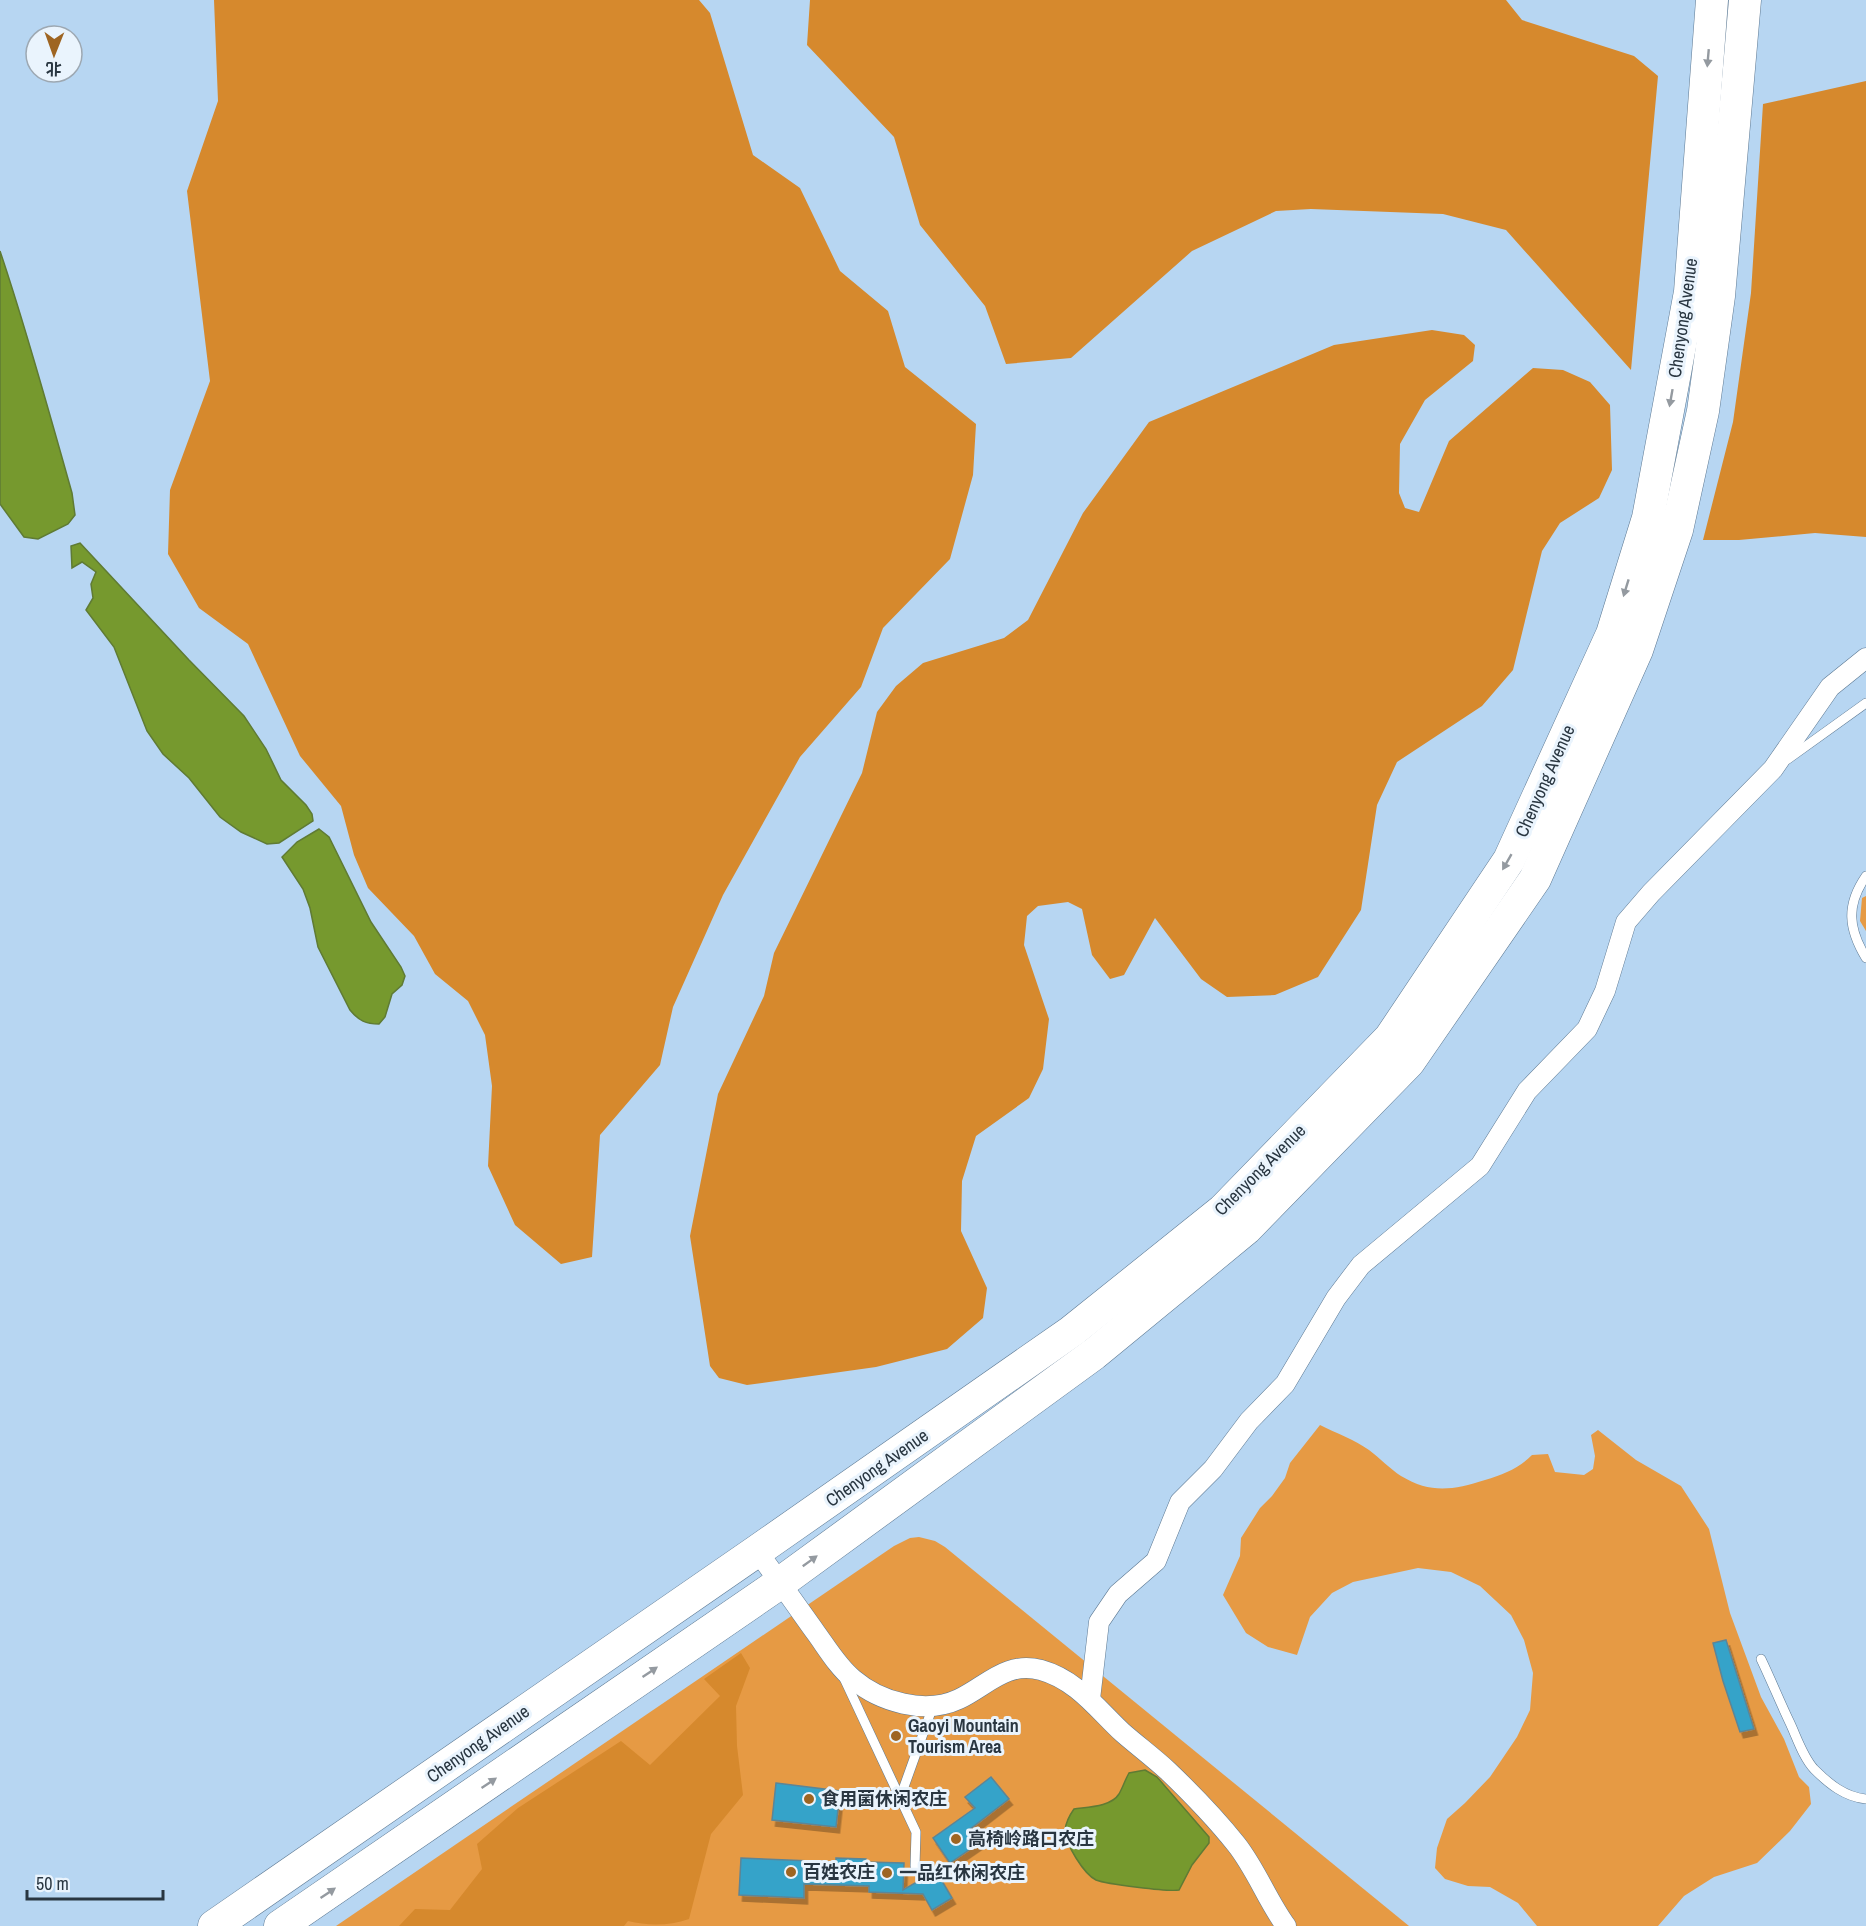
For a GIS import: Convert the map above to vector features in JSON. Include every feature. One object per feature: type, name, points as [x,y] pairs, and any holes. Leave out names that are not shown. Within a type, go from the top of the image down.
[{"type":"highway","name":"Chenyong Avenue","points":[[214,1926],[758,1551],[1072,1331],[1223,1210],[1390,1038],[1509,860],[1612,634],[1648,518],[1690,292],[1712,0]]},
{"type":"highway","name":"Chenyong Avenue","points":[[280,1926],[780,1583],[1094,1354],[1246,1229],[1409,1062],[1535,879],[1637,650],[1677,530],[1702,411],[1719,296],[1745,0]]},
{"type":"street","points":[[1090,1698],[1099,1622],[1118,1594],[1156,1561],[1180,1502],[1213,1469],[1249,1421],[1285,1384],[1336,1298],[1361,1265],[1480,1166],[1527,1091],[1587,1029],[1605,991],[1626,922],[1651,893],[1773,769],[1830,687],[1866,658]]},
{"type":"street","points":[[758,1551],[834,1658],[852,1679],[876,1693],[902,1703],[933,1706],[946,1705],[1014,1668],[1044,1671],[1065,1680],[1090,1698],[1122,1731],[1168,1771],[1225,1831],[1243,1854],[1286,1926]]},
{"type":"lane","points":[[1773,769],[1866,703]]},
{"type":"lane","points":[[1866,876],[1856,891],[1852,906],[1852,921],[1866,958]]},
{"type":"lane","points":[[834,1658],[916,1832],[915,1866]]},
{"type":"lane","points":[[1761,1659],[1798,1741],[1813,1767],[1842,1792],[1852,1797],[1866,1799]]},
{"type":"lane","points":[[900,1798],[933,1706]]},
{"type":"shaded area","points":[[214,0],[699,0],[710,13],[753,155],[800,188],[840,271],[888,311],[905,367],[976,424],[973,475],[950,559],[883,628],[861,687],[800,757],[723,895],[673,1007],[660,1065],[600,1135],[592,1257],[561,1264],[515,1225],[488,1166],[492,1086],[485,1035],[468,1001],[435,974],[414,936],[368,888],[354,855],[341,806],[300,756],[248,644],[199,608],[168,554],[170,490],[210,381],[187,191],[218,101]]},
{"type":"shaded area","points":[[810,0],[1506,0],[1522,20],[1634,56],[1658,76],[1631,370],[1506,230],[1443,214],[1311,209],[1276,211],[1192,251],[1071,358],[1006,364],[985,306],[920,225],[894,137],[807,45]]},
{"type":"shaded area","points":[[1866,81],[1866,537],[1815,533],[1739,540],[1703,540],[1733,422],[1751,293],[1763,104]]},
{"type":"shaded area","points":[[0,251],[72,493],[75,515],[68,524],[38,539],[24,537],[0,504]]},
{"type":"shaded area","points":[[1432,330],[1464,335],[1475,345],[1473,361],[1425,400],[1400,444],[1399,493],[1405,508],[1419,512],[1449,441],[1533,368],[1563,370],[1590,382],[1610,405],[1612,470],[1599,498],[1560,523],[1542,551],[1513,670],[1482,706],[1397,762],[1377,805],[1361,910],[1318,977],[1275,995],[1227,997],[1201,979],[1155,918],[1124,975],[1110,979],[1092,955],[1082,909],[1068,902],[1038,906],[1027,916],[1024,945],[1049,1019],[1043,1069],[1029,1098],[976,1136],[962,1181],[961,1231],[987,1288],[983,1318],[947,1349],[876,1367],[747,1385],[719,1378],[710,1366],[690,1236],[718,1094],[764,996],[774,953],[862,773],[877,712],[896,686],[923,663],[1004,638],[1028,620],[1083,513],[1149,422],[1334,345]]},
{"type":"shaded area","points":[[80,543],[244,716],[266,749],[281,780],[306,805],[312,814],[313,821],[279,843],[267,844],[241,832],[220,817],[189,778],[163,754],[147,731],[114,647],[86,610],[93,598],[91,584],[96,572],[82,562],[72,568],[71,546]]},
{"type":"shaded area","points":[[319,829],[329,837],[371,922],[405,976],[402,985],[392,994],[385,1017],[379,1024],[363,1021],[350,1010],[318,947],[310,908],[303,889],[282,857],[297,842]]},
{"type":"shaded area","points":[[1866,896],[1866,931],[1860,921],[1862,898]]},
{"type":"shaded area","points":[[1320,1425],[1364,1446],[1401,1476],[1432,1488],[1452,1488],[1492,1478],[1516,1467],[1532,1455],[1548,1454],[1555,1472],[1584,1475],[1593,1469],[1595,1456],[1591,1435],[1598,1430],[1636,1460],[1681,1486],[1709,1529],[1730,1613],[1761,1697],[1784,1739],[1799,1777],[1809,1787],[1811,1804],[1790,1831],[1757,1863],[1714,1877],[1684,1896],[1658,1926],[1537,1926],[1518,1903],[1490,1887],[1468,1886],[1445,1879],[1435,1868],[1437,1848],[1447,1819],[1490,1777],[1517,1737],[1530,1710],[1533,1673],[1524,1640],[1511,1615],[1480,1586],[1451,1572],[1418,1568],[1353,1582],[1332,1593],[1310,1617],[1297,1655],[1268,1647],[1246,1633],[1223,1595],[1240,1556],[1241,1538],[1260,1508],[1285,1478],[1290,1463]]},
{"type":"shaded area","name":"Gaoyi Mountain Tourism Area","points":[[919,1537],[935,1541],[945,1547],[1409,1926],[336,1926],[894,1546],[910,1538]]},
{"type":"shaded area","points":[[741,1653],[750,1668],[736,1706],[737,1746],[743,1795],[711,1834],[689,1919],[658,1924],[628,1921],[624,1926],[399,1926],[415,1909],[450,1910],[482,1869],[477,1844],[518,1808],[621,1741],[650,1765],[720,1696],[704,1679]]},
{"type":"shaded area","points":[[1145,1770],[1157,1777],[1209,1837],[1209,1843],[1192,1865],[1179,1890],[1112,1884],[1096,1880],[1081,1865],[1066,1836],[1066,1824],[1074,1809],[1110,1802],[1119,1794],[1129,1773]]},
{"type":"building","points":[[1726,1640],[1754,1729],[1740,1732],[1723,1681],[1713,1643]]},
{"type":"building","points":[[991,1777],[1009,1799],[969,1830],[979,1843],[950,1863],[933,1838],[975,1808],[965,1797]]},
{"type":"building","points":[[776,1783],[840,1791],[836,1827],[772,1820]]},
{"type":"building","points":[[741,1858],[836,1862],[836,1858],[904,1863],[903,1890],[936,1871],[952,1898],[932,1910],[923,1894],[869,1892],[869,1886],[804,1884],[804,1898],[739,1895]]},
{"type":"place","name":"Gaoyi Mountain Tourism Area","points":[[896,1736]]},
{"type":"place","name":"食用菌休闲农庄","points":[[809,1799]]},
{"type":"place","name":"高椅岭路口农庄","points":[[956,1839]]},
{"type":"place","name":"百姓农庄","points":[[791,1872]]},
{"type":"place","name":"一品红休闲农庄","points":[[887,1873]]}]
